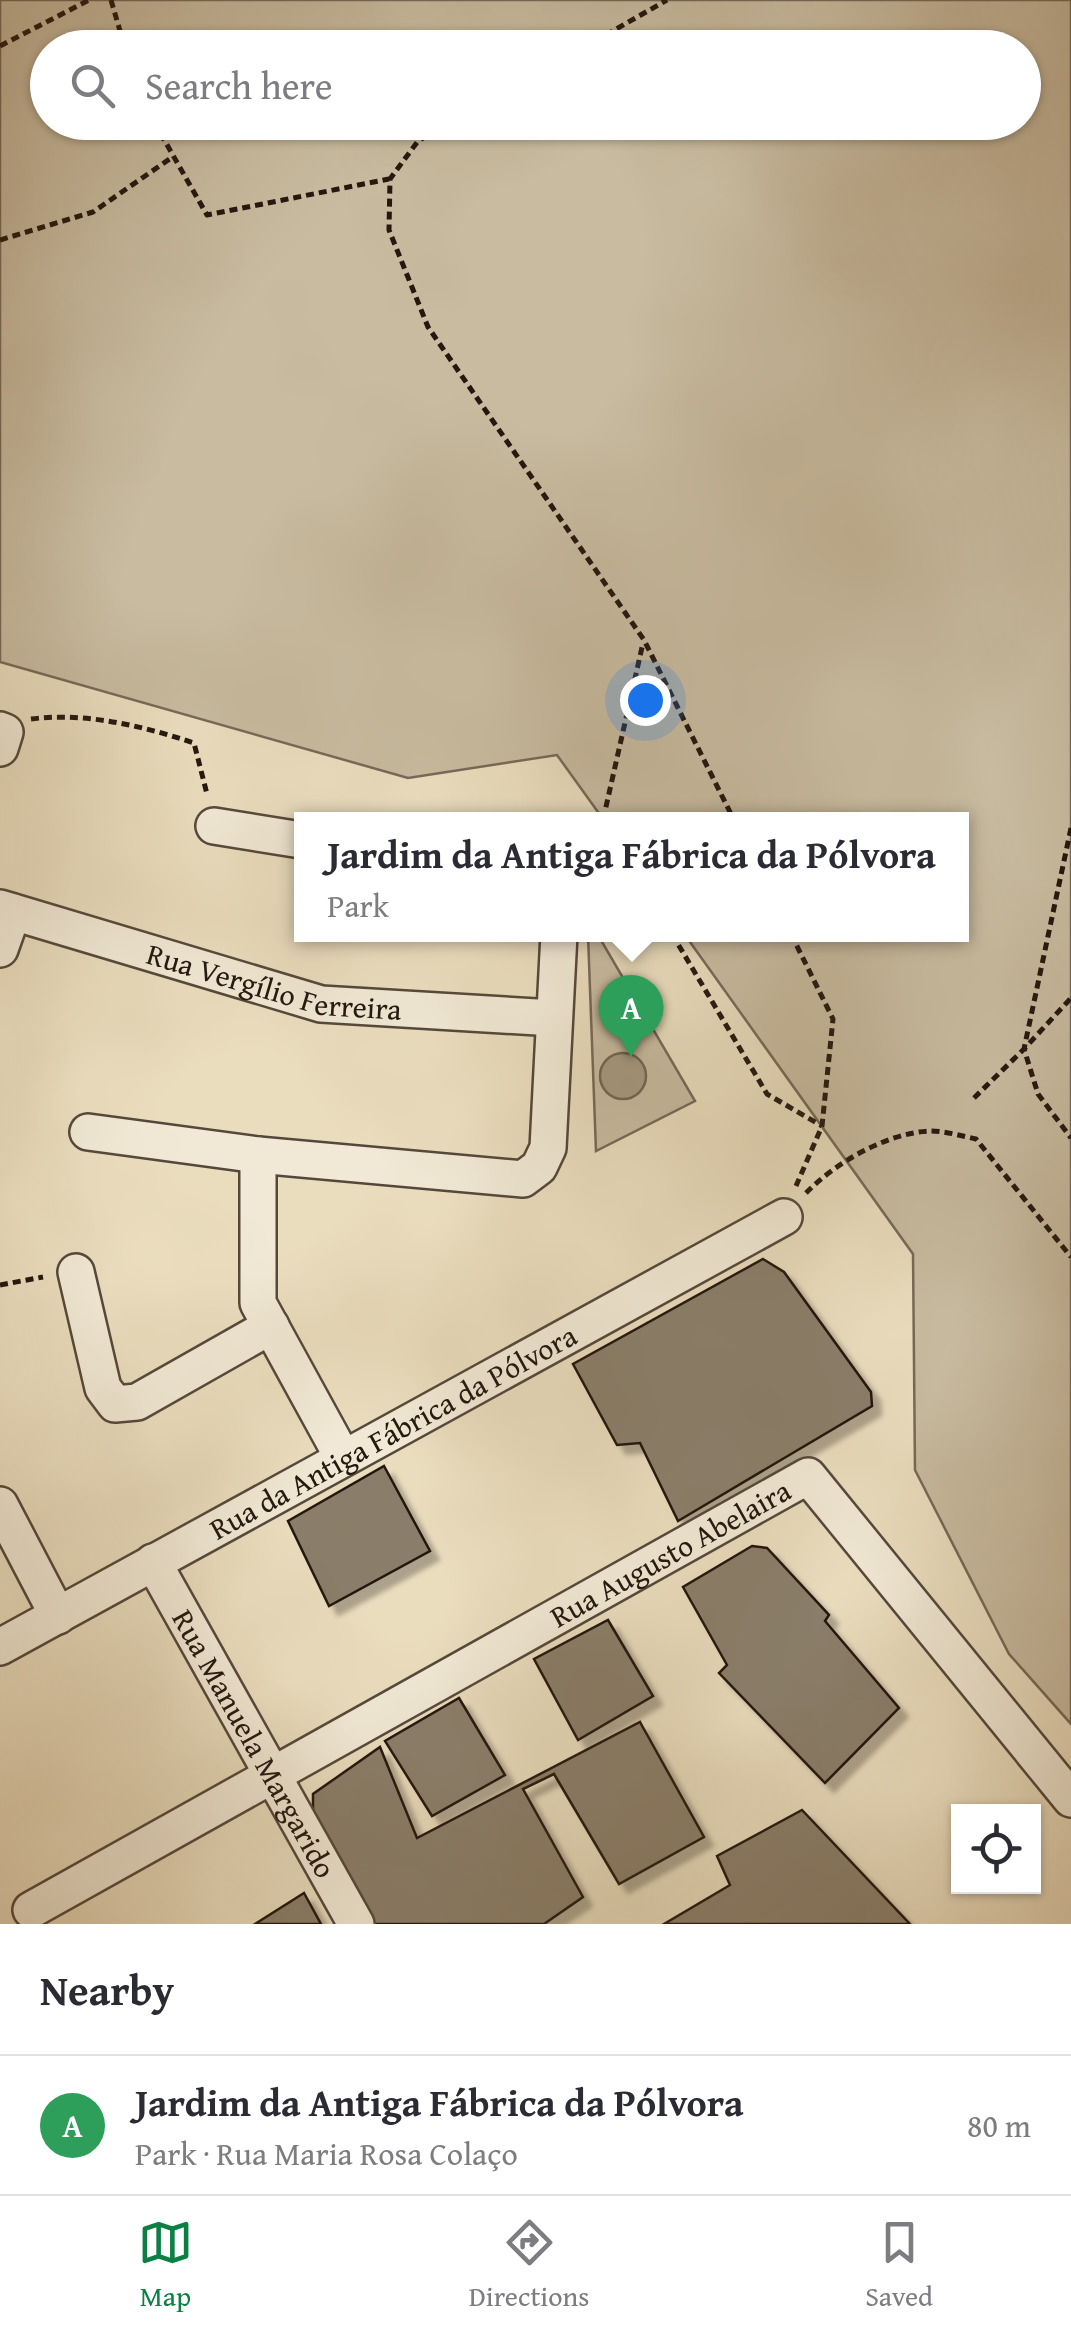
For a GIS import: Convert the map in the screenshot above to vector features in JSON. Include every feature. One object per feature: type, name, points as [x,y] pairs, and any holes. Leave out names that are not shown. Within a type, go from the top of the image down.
[{"type":"street","points":[[214,826],[294,839]]},
{"type":"street","points":[[0,949],[6,910]]},
{"type":"street","name":"Rua Vergílio Ferreira","points":[[6,910],[321,1004],[554,1018]]},
{"type":"street","points":[[88,1132],[258,1156],[517,1179],[528,1176],[544,1162],[548,1148],[559,942]]},
{"type":"street","points":[[258,1156],[258,1302],[343,1458]]},
{"type":"street","name":"Rua da Antiga Fábrica da Pólvora","points":[[0,1647],[784,1217]]},
{"type":"street","points":[[76,1272],[103,1388],[115,1404],[136,1402],[270,1326]]},
{"type":"street","name":"Rua Augusto Abelaira","points":[[274,1775],[808,1476],[1071,1799]]},
{"type":"street","points":[[0,1505],[58,1616]]},
{"type":"street","name":"Rua Manuela Margarido","points":[[153,1562],[356,1924]]},
{"type":"street","points":[[31,1910],[274,1775]]},
{"type":"path","points":[[31,30],[88,0]]},
{"type":"path","points":[[111,0],[120,30]]},
{"type":"path","points":[[614,30],[667,0]]},
{"type":"path","points":[[0,46],[30,30]]},
{"type":"path","points":[[163,140],[207,215],[390,179]]},
{"type":"path","points":[[418,140],[390,179],[388,230],[428,327],[644,640],[730,812]]},
{"type":"path","points":[[0,240],[93,212],[172,157]]},
{"type":"path","points":[[605,812],[644,640]]},
{"type":"path","points":[[2,737],[19,720],[59,715],[127,725],[194,744],[214,826]]},
{"type":"path","points":[[1071,828],[1024,1049],[1038,1094],[1071,1138]]},
{"type":"path","points":[[677,942],[767,1094],[822,1126]]},
{"type":"path","points":[[784,1217],[822,1126],[833,1019],[795,942]]},
{"type":"path","points":[[974,1098],[1071,998]]},
{"type":"path","points":[[784,1217],[829,1170],[888,1142],[929,1131],[976,1138],[1071,1257]]},
{"type":"path","points":[[0,1285],[76,1272]]},
{"type":"shaded area","points":[[0,0],[1071,0],[1071,1724],[1009,1654],[915,1470],[913,1254],[690,942],[969,942],[969,812],[598,812],[557,755],[408,778],[0,662]]},
{"type":"shaded area","points":[[588,942],[602,942],[695,1101],[596,1151]]},
{"type":"shaded area","points":[[623,1053],[639,1060],[646,1076],[639,1092],[623,1099],[607,1092],[600,1076],[607,1060]]},
{"type":"building","points":[[763,1259],[784,1272],[871,1392],[872,1406],[678,1521],[640,1443],[617,1445],[573,1364]]},
{"type":"building","points":[[384,1466],[430,1551],[329,1606],[288,1521]]},
{"type":"building","points":[[752,1546],[767,1548],[829,1615],[825,1621],[899,1708],[825,1783],[719,1673],[727,1665],[683,1587]]},
{"type":"building","points":[[608,1620],[653,1696],[578,1740],[534,1659]]},
{"type":"building","points":[[459,1698],[505,1775],[432,1816],[385,1741]]},
{"type":"building","points":[[640,1722],[704,1837],[619,1884],[554,1774],[523,1789],[583,1897],[544,1924],[371,1924],[313,1814],[313,1794],[380,1747],[417,1838]]},
{"type":"building","points":[[802,1810],[910,1924],[664,1924],[730,1885],[717,1856]]},
{"type":"building","points":[[304,1893],[321,1924],[255,1924]]},
{"type":"place","name":"Jardim da Antiga Fábrica da Pólvora","points":[[631,1057]]}]
